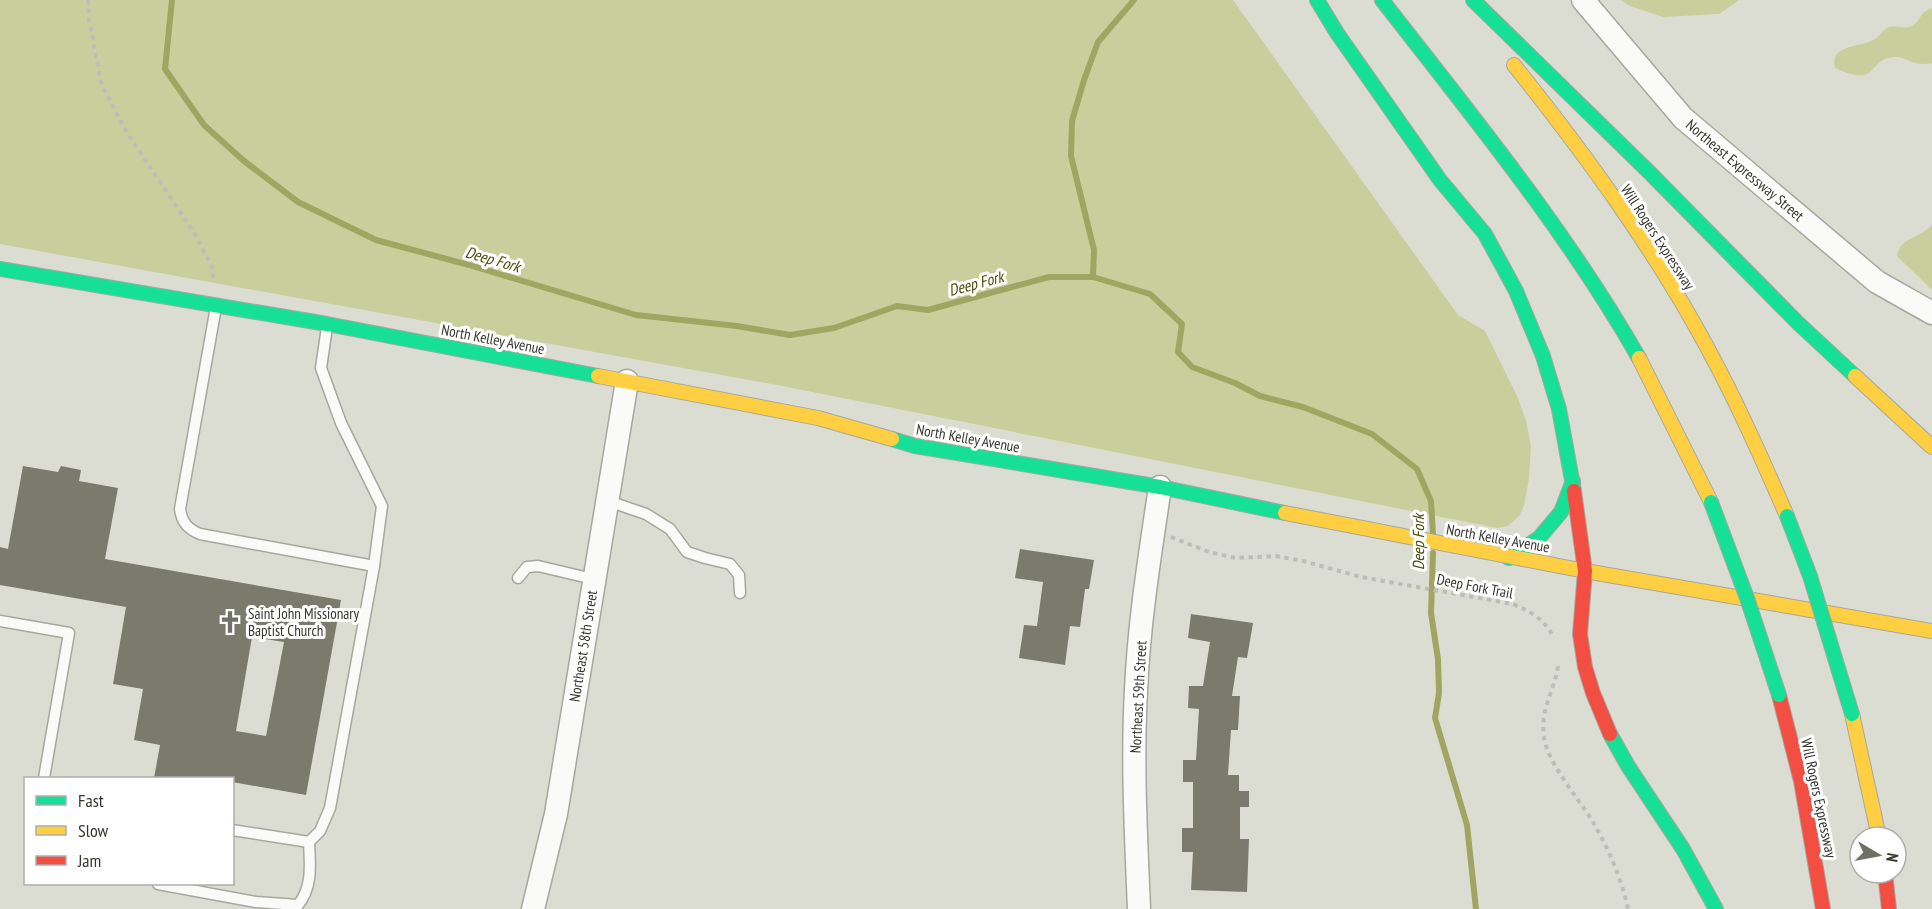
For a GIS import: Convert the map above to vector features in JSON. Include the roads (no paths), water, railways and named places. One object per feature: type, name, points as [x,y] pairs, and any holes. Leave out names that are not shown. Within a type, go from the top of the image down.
[{"type":"main road","points":[[1317,0],[1337,33],[1440,180],[1485,234],[1506,272],[1544,356],[1559,409],[1573,481],[1585,571],[1580,634],[1585,667],[1593,693],[1607,729],[1628,766],[1683,849],[1716,909]]},
{"type":"main road","name":"Will Rogers Expressway","points":[[1382,0],[1493,142],[1566,243],[1612,312],[1659,394],[1711,502],[1737,566],[1760,634],[1779,695],[1801,781],[1823,909]]},
{"type":"main road","name":"Will Rogers Expressway","points":[[1463,0],[1592,166],[1694,323],[1727,385],[1787,516],[1810,576],[1852,714],[1876,825]]},
{"type":"main road","points":[[1473,0],[1797,323],[1932,447]]},
{"type":"main road","name":"North Kelley Avenue","points":[[0,269],[327,324],[818,418],[915,446],[1160,487],[1509,558],[1932,631]]},
{"type":"main road","points":[[1509,558],[1539,538],[1554,521],[1561,512],[1573,481]]},
{"type":"main road","points":[[1886,885],[1889,909]]},
{"type":"street","name":"Northeast Expressway Street","points":[[1583,0],[1683,118],[1877,282],[1932,313]]},
{"type":"street","name":"Northeast 58th Street","points":[[533,909],[556,814],[627,381]]},
{"type":"street","name":"Northeast 59th Street","points":[[1139,909],[1135,801],[1136,691],[1146,579],[1160,487]]},
{"type":"lane","points":[[217,304],[180,509],[182,520],[190,530],[200,534],[374,566]]},
{"type":"lane","points":[[163,885],[256,902],[298,905],[309,886],[309,842],[320,831],[330,808],[374,566],[382,506],[341,423],[321,368],[327,324]]},
{"type":"lane","points":[[608,501],[646,513],[670,529],[687,552],[730,564],[740,574],[740,593]]},
{"type":"lane","points":[[518,578],[527,567],[538,566],[593,579]]},
{"type":"lane","points":[[0,621],[69,633],[44,777]]},
{"type":"lane","points":[[234,831],[251,835],[309,842]]},
{"type":"waterway","name":"Deep Fork","points":[[172,0],[165,69],[204,125],[244,161],[298,202],[376,240],[636,315],[737,326],[790,335],[834,328],[897,306],[928,310],[1049,277],[1093,277],[1150,294],[1182,324],[1178,352],[1192,367],[1235,383],[1260,396],[1303,407],[1372,434],[1417,469],[1431,501],[1433,534]]},
{"type":"waterway","points":[[1093,277],[1094,250],[1071,156],[1072,121],[1098,42],[1134,0]]},
{"type":"waterway","name":"Deep Fork","points":[[1433,553],[1431,613],[1438,659],[1439,693],[1435,718],[1467,825],[1476,909]]},
{"type":"place","name":"Saint John Missionary Baptist Church","points":[[230,622]]}]
